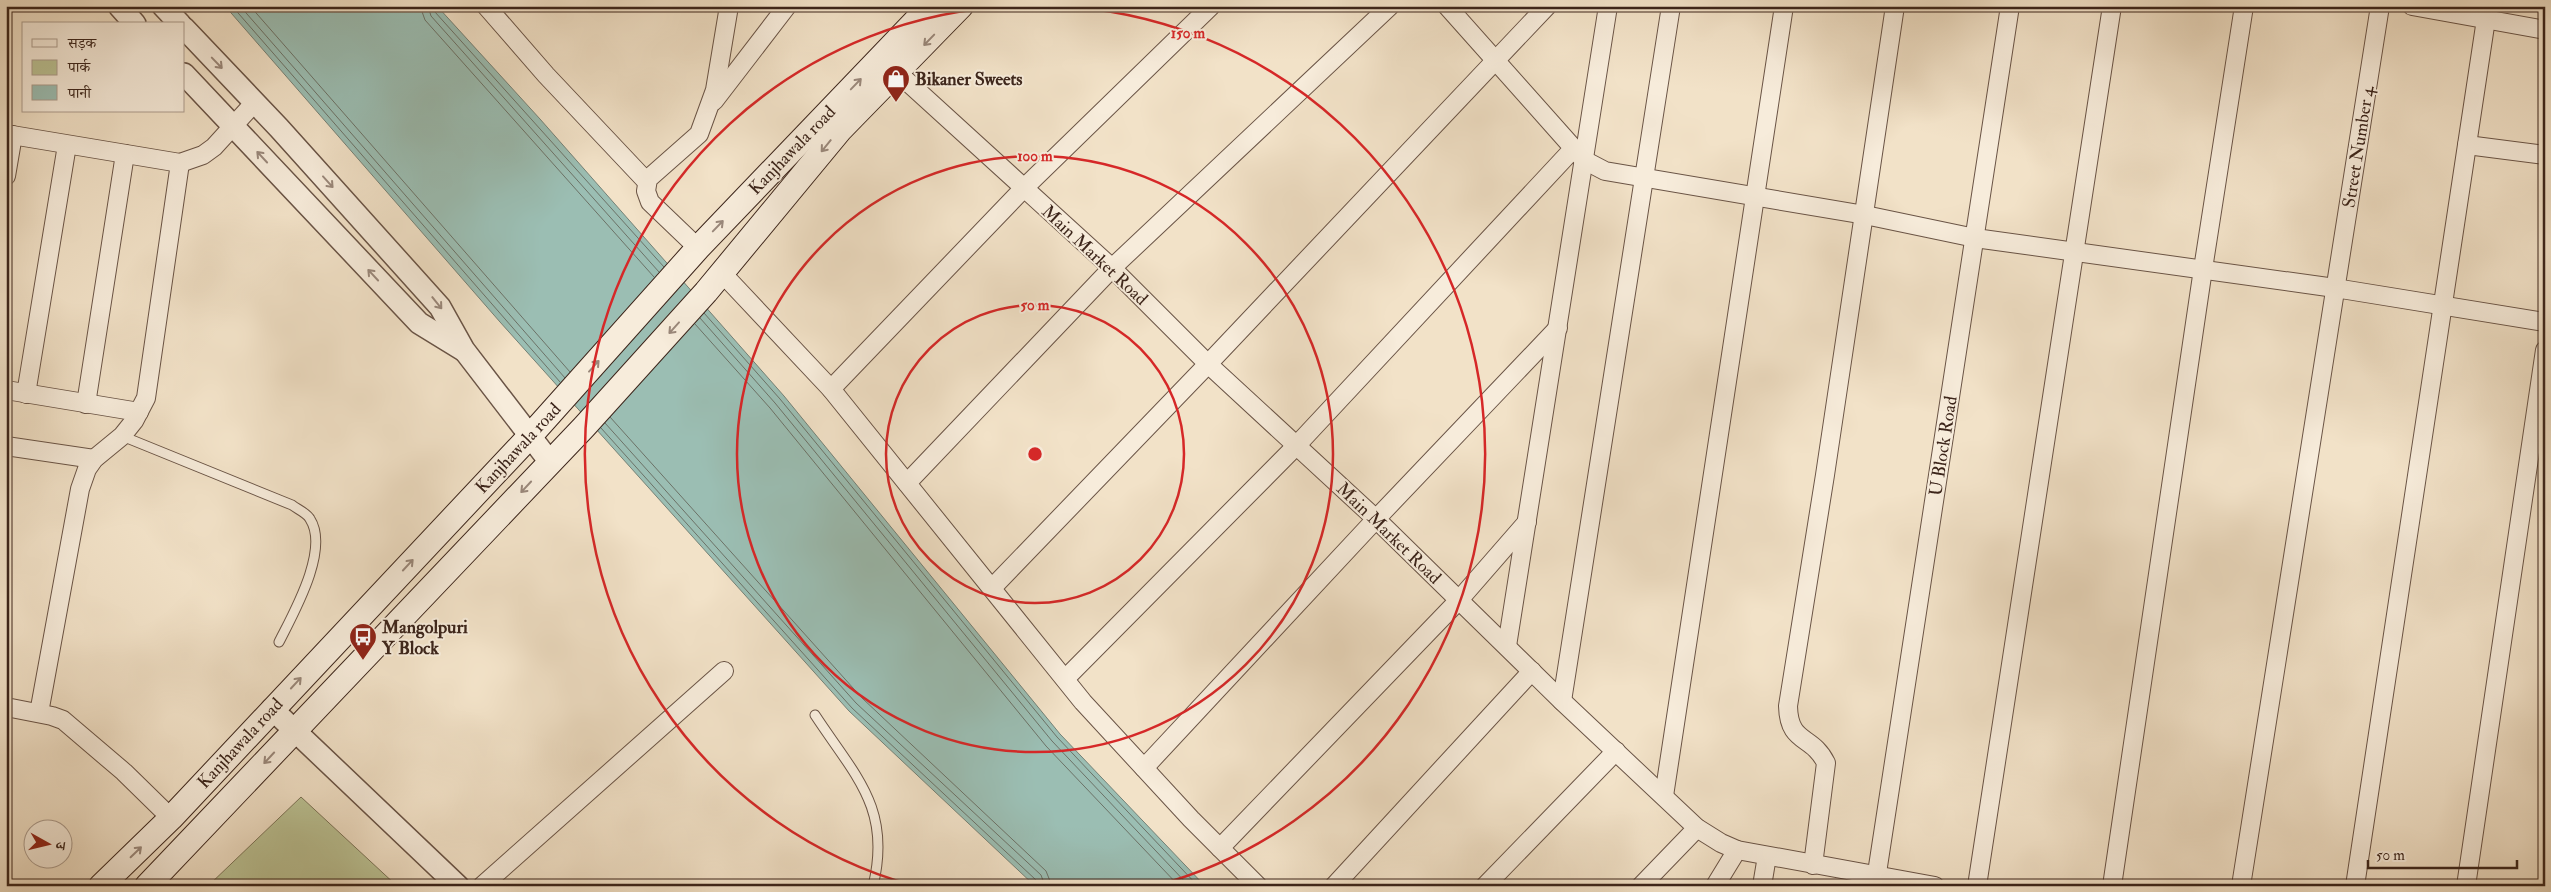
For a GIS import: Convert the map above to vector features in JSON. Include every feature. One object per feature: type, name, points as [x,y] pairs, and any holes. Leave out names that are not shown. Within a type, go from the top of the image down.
[{"type":"main road","name":"Kanjhawala road","points":[[147,886],[584,427],[706,292],[840,130],[930,6]]},
{"type":"main road","name":"Kanjhawala road","points":[[101,886],[171,818],[530,436],[692,255],[889,65],[961,6]]},
{"type":"street","points":[[119,6],[133,22]]},
{"type":"street","points":[[163,6],[178,22]]},
{"type":"street","points":[[486,6],[540,69],[647,182]]},
{"type":"street","points":[[692,255],[650,202],[646,191],[647,182],[698,134],[715,90],[728,6]]},
{"type":"street","points":[[708,109],[787,6]]},
{"type":"street","points":[[831,390],[1023,189],[1211,6]]},
{"type":"street","points":[[907,483],[1112,268],[1390,6]]},
{"type":"street","points":[[1446,6],[1578,155],[1605,171],[1755,195],[1975,238],[2336,288],[2545,322]]},
{"type":"street","points":[[992,588],[1208,364],[1547,6]]},
{"type":"street","points":[[1507,646],[1558,328],[1578,155],[1608,6]]},
{"type":"street","points":[[1562,701],[1671,6]]},
{"type":"street","points":[[1664,796],[1784,6]]},
{"type":"street","points":[[1813,865],[1826,777],[1826,763],[1820,750],[1794,732],[1788,722],[1788,706],[1865,215],[1895,6]]},
{"type":"street","name":"U Block Road","points":[[1875,881],[2010,6]]},
{"type":"street","points":[[1977,886],[2112,6]]},
{"type":"street","points":[[2112,886],[2203,269],[2244,6]]},
{"type":"street","name":"Street Number 4","points":[[2241,886],[2380,6]]},
{"type":"street","points":[[2412,6],[2487,14],[2545,30]]},
{"type":"street","points":[[2355,886],[2487,14]]},
{"type":"street","points":[[185,29],[255,102],[440,307],[464,350],[550,462]]},
{"type":"street","name":"Main Market Road","points":[[889,65],[1112,268],[1208,364],[1376,519],[1562,701],[1697,828],[1721,844],[1737,850],[1813,865],[1875,881],[1935,886]]},
{"type":"street","points":[[185,75],[419,323],[464,350]]},
{"type":"street","points":[[6,176],[10,135],[180,163],[203,155],[255,102]]},
{"type":"street","points":[[26,394],[67,144]]},
{"type":"street","points":[[2467,145],[2545,156]]},
{"type":"street","points":[[86,404],[125,154]]},
{"type":"street","points":[[1065,679],[1296,446],[1578,155]]},
{"type":"street","points":[[39,713],[80,489],[87,469],[94,459],[122,436],[139,412],[146,398],[180,163]]},
{"type":"street","points":[[722,273],[831,390],[1083,702],[1258,886]]},
{"type":"street","points":[[1144,768],[1376,519],[1558,328]]},
{"type":"street","points":[[2466,886],[2545,350]]},
{"type":"street","points":[[6,390],[139,412]]},
{"type":"street","points":[[6,446],[94,459]]},
{"type":"street","points":[[1220,848],[1459,600],[1527,522]]},
{"type":"street","points":[[1334,886],[1532,670]]},
{"type":"street","points":[[482,886],[724,671]]},
{"type":"street","points":[[6,707],[63,720],[77,730],[171,818]]},
{"type":"street","points":[[272,709],[458,886]]},
{"type":"street","points":[[1485,886],[1616,751]]},
{"type":"street","points":[[1641,886],[1697,828]]},
{"type":"street","points":[[1715,886],[1737,850]]},
{"type":"street","points":[[1762,886],[1766,856]]},
{"type":"lane","points":[[122,436],[179,461],[292,505],[310,518],[315,534],[310,576],[279,642]]},
{"type":"lane","points":[[815,715],[868,796],[878,822],[880,846],[873,886]]},
{"type":"green space","points":[[301,797],[397,886],[208,886]]},
{"type":"water","points":[[225,6],[437,6],[540,119],[784,396],[1060,734],[1205,886],[1035,886],[849,711],[500,322]]},
{"type":"place","name":"Bikaner Sweets","points":[[896,103]]},
{"type":"place","name":"Mangolpuri Y Block","points":[[363,661]]}]
